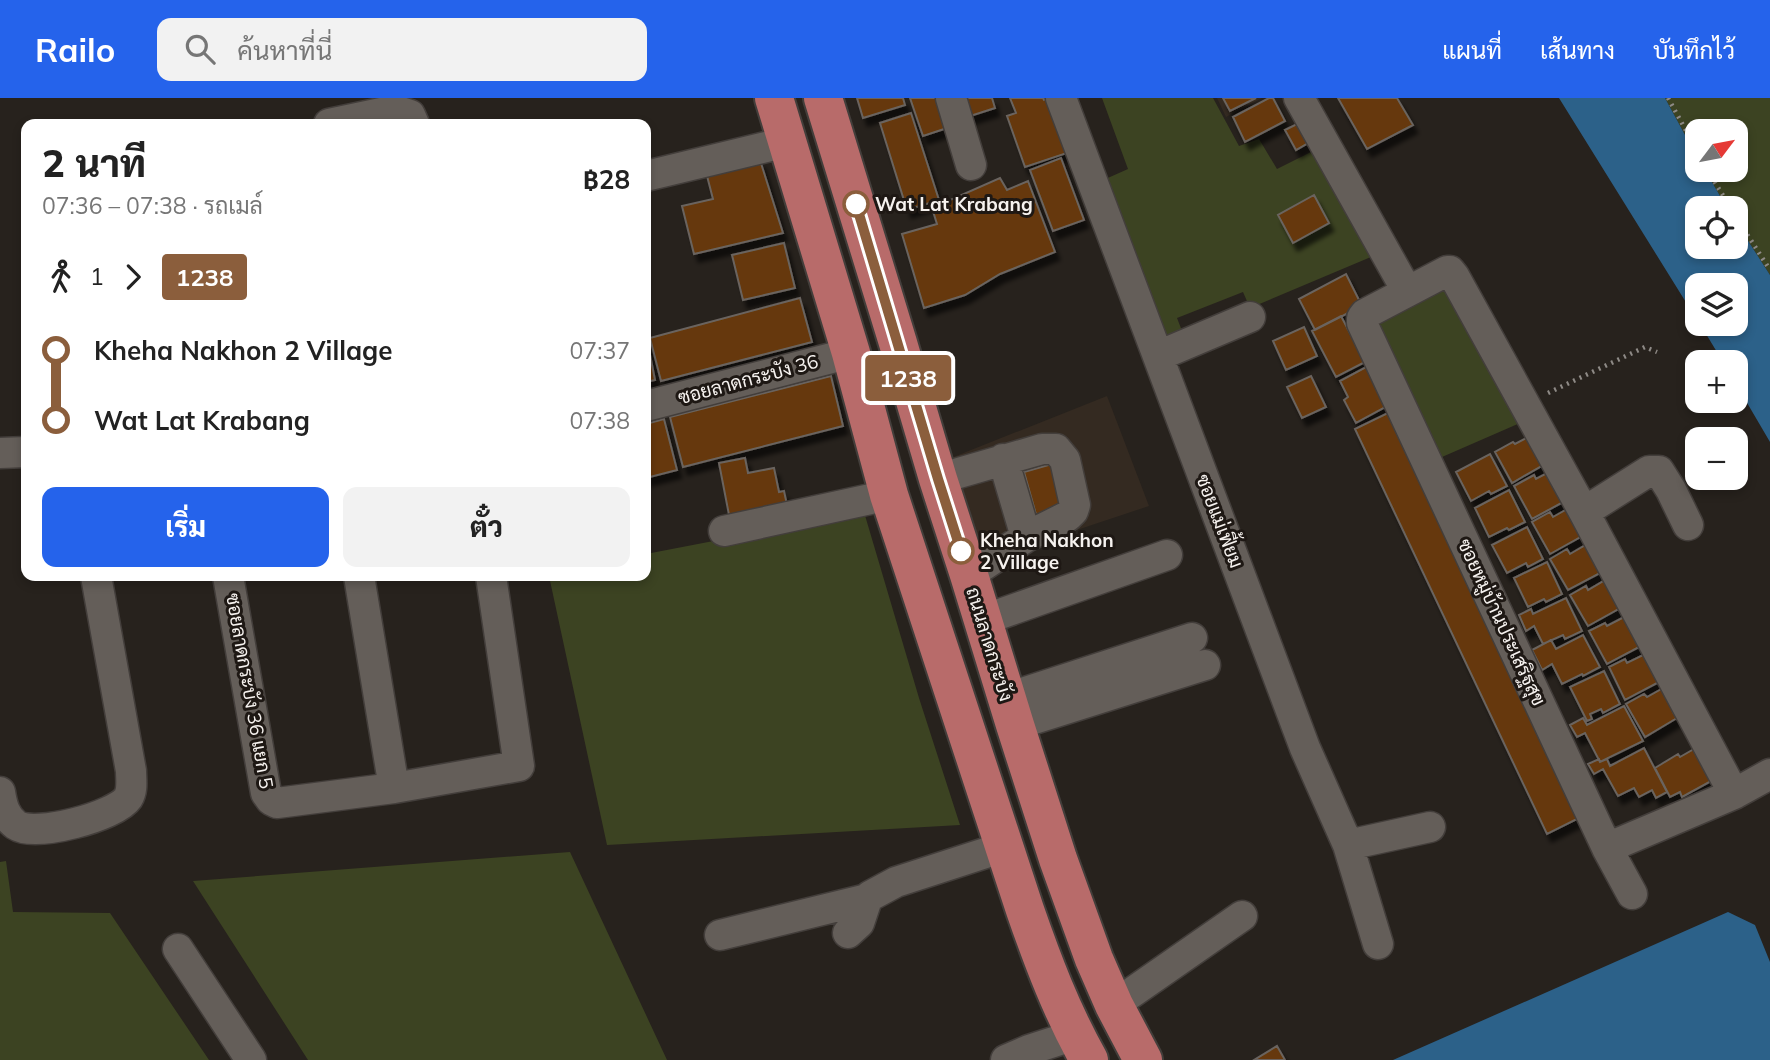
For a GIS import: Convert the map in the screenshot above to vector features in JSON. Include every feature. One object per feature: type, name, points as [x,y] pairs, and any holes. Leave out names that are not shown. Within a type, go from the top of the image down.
[{"type":"main road","points":[[774,98],[851,353],[889,495],[1047,972],[1082,1048]]},
{"type":"main road","name":"ถนนลาดกระบัง","points":[[828,99],[938,479],[1077,913],[1114,1005],[1143,1060]]},
{"type":"main road","points":[[851,353],[898,343]]},
{"type":"street","points":[[951,98],[971,165]]},
{"type":"street","name":"ซอยแม่เฟี้ยม","points":[[1061,98],[1305,748],[1348,845],[1378,944]]},
{"type":"street","points":[[1299,98],[1406,291]]},
{"type":"street","points":[[353,119],[395,110],[410,115],[412,119]]},
{"type":"street","points":[[651,175],[787,142]]},
{"type":"street","name":"ซอยหมู่บ้านประเสริฐสุข","points":[[1632,894],[1607,848],[1362,323],[1365,314],[1450,271],[1584,512],[1734,794]]},
{"type":"street","points":[[1158,356],[1250,317]]},
{"type":"street","name":"ซอยลาดกระบัง 36","points":[[651,405],[851,353]]},
{"type":"street","points":[[938,479],[1042,449],[1056,449],[1065,460],[1075,505],[1073,511],[1026,537],[969,575]]},
{"type":"street","points":[[0,453],[21,452]]},
{"type":"street","points":[[1003,459],[1026,537]]},
{"type":"street","points":[[1584,512],[1649,471],[1659,471],[1688,525]]},
{"type":"street","points":[[724,531],[889,495]]},
{"type":"street","points":[[983,620],[1167,555]]},
{"type":"street","points":[[0,792],[8,817],[17,826],[28,831],[58,827],[104,814],[128,798],[132,789],[131,771],[97,581]]},
{"type":"street","name":"ซอยลาดกระบัง 36 แยก 5","points":[[229,581],[266,793],[271,800],[276,803],[394,788]]},
{"type":"street","points":[[360,581],[394,788],[519,766],[492,581]]},
{"type":"street","points":[[1011,711],[1192,638]]},
{"type":"street","points":[[1011,711],[1205,665]]},
{"type":"street","points":[[1607,848],[1734,794],[1770,774]]},
{"type":"street","points":[[1348,845],[1430,827]]},
{"type":"street","points":[[848,933],[859,923],[870,895],[896,882],[1004,847]]},
{"type":"street","points":[[720,935],[867,899]]},
{"type":"street","points":[[1114,1005],[1242,916]]},
{"type":"street","points":[[178,949],[251,1060]]},
{"type":"street","points":[[1006,1060],[1028,1049],[1082,1048]]},
{"type":"path","points":[[1668,98],[1685,129]]},
{"type":"path","points":[[1748,236],[1770,270]]},
{"type":"path","points":[[1524,402],[1560,389],[1645,348],[1657,352]]},
{"type":"shaded area","points":[[1217,98],[1262,98],[1226,117]]},
{"type":"shaded area","points":[[1107,396],[1149,506],[984,561],[951,458]]},
{"type":"green space","points":[[1102,98],[1213,98],[1239,146],[1259,139],[1277,169],[1321,147],[1378,254],[1250,308],[1243,292],[1177,318],[1184,336],[1163,346],[1101,181],[1128,169]]},
{"type":"green space","points":[[1665,98],[1770,98],[1770,275],[1748,241],[1748,196],[1720,196],[1712,182],[1748,182],[1748,119],[1685,119],[1685,135]]},
{"type":"green space","points":[[1446,279],[1520,423],[1442,457],[1370,325]]},
{"type":"green space","points":[[864,512],[960,825],[607,845],[550,581],[651,581],[651,553]]},
{"type":"green space","points":[[570,852],[667,1060],[308,1060],[193,881]]},
{"type":"green space","points":[[6,861],[13,912],[110,913],[209,1060],[0,1060],[0,862]]},
{"type":"water","points":[[1559,98],[1665,98],[1685,135],[1685,182],[1712,182],[1720,196],[1685,196],[1685,259],[1748,259],[1748,241],[1770,275],[1770,442],[1748,404],[1748,350],[1716,350],[1707,336],[1748,336],[1748,273],[1685,273],[1685,301]]},
{"type":"water","points":[[1728,912],[1755,925],[1770,962],[1770,1060],[1393,1060]]},
{"type":"building","points":[[857,98],[903,98],[905,105],[863,118]]},
{"type":"building","points":[[910,98],[937,98],[947,128],[923,136]]},
{"type":"building","points":[[957,98],[992,98],[995,108],[964,118]]},
{"type":"building","points":[[1010,98],[1048,98],[1070,152],[1025,167],[1007,116],[1016,113]]},
{"type":"building","points":[[1223,98],[1256,98],[1230,111]]},
{"type":"building","points":[[1273,98],[1285,121],[1245,142],[1233,117]]},
{"type":"building","points":[[1338,98],[1397,98],[1413,125],[1367,149]]},
{"type":"building","points":[[911,113],[939,200],[907,210],[880,123]]},
{"type":"building","points":[[1305,120],[1315,139],[1296,150],[1285,130]]},
{"type":"building","points":[[1061,158],[1084,220],[1053,231],[1030,170]]},
{"type":"building","points":[[760,160],[783,233],[694,254],[682,206],[713,199],[706,172]]},
{"type":"building","points":[[1000,178],[1007,190],[1028,181],[1055,252],[1000,274],[965,295],[924,308],[902,234],[937,224],[932,208]]},
{"type":"building","points":[[1314,195],[1329,223],[1293,243],[1278,215]]},
{"type":"building","points":[[784,243],[795,288],[743,300],[732,255]]},
{"type":"building","points":[[1346,274],[1362,306],[1315,330],[1299,299]]},
{"type":"building","points":[[800,298],[812,342],[661,381],[651,338]]},
{"type":"building","points":[[1341,316],[1365,362],[1336,377],[1312,331]]},
{"type":"building","points":[[1304,327],[1317,356],[1286,370],[1273,341]]},
{"type":"building","points":[[651,360],[655,380],[651,381]]},
{"type":"building","points":[[1368,366],[1393,403],[1356,423],[1344,400],[1348,397],[1340,381]]},
{"type":"building","points":[[831,376],[843,426],[683,467],[670,417]]},
{"type":"building","points":[[1311,376],[1326,407],[1302,418],[1287,387]]},
{"type":"building","points":[[1394,410],[1585,815],[1547,834],[1355,429]]},
{"type":"building","points":[[664,419],[677,470],[651,477],[651,423]]},
{"type":"building","points":[[1530,436],[1545,464],[1512,483],[1495,452]]},
{"type":"building","points":[[1490,454],[1507,486],[1491,494],[1489,491],[1471,501],[1456,472]]},
{"type":"building","points":[[745,458],[748,473],[774,468],[779,492],[784,491],[787,505],[730,520],[719,463]]},
{"type":"building","points":[[1052,464],[1067,516],[1039,525],[1024,472]]},
{"type":"building","points":[[1549,472],[1565,501],[1532,519],[1514,486],[1534,475],[1536,479]]},
{"type":"building","points":[[1509,490],[1525,522],[1489,537],[1475,508]]},
{"type":"building","points":[[1569,508],[1584,535],[1550,554],[1532,522],[1550,512],[1553,517]]},
{"type":"building","points":[[1527,527],[1543,559],[1528,567],[1526,563],[1507,573],[1492,545]]},
{"type":"building","points":[[1589,543],[1602,572],[1568,590],[1550,559],[1567,549],[1570,554]]},
{"type":"building","points":[[1547,562],[1562,594],[1528,607],[1514,578]]},
{"type":"building","points":[[1607,579],[1622,607],[1588,626],[1570,595],[1586,586],[1588,590]]},
{"type":"building","points":[[1566,598],[1582,631],[1565,639],[1563,635],[1543,644],[1534,626],[1526,631],[1519,615],[1531,609],[1533,614]]},
{"type":"building","points":[[1628,615],[1641,646],[1607,664],[1589,631],[1605,623],[1607,626]]},
{"type":"building","points":[[1583,635],[1600,667],[1562,684],[1552,664],[1542,670],[1532,650],[1551,640],[1556,649]]},
{"type":"building","points":[[1645,654],[1659,682],[1625,700],[1609,667],[1625,659],[1627,663]]},
{"type":"building","points":[[1604,671],[1620,704],[1603,713],[1601,709],[1590,714],[1592,719],[1587,721],[1570,687]]},
{"type":"building","points":[[1665,687],[1678,709],[1673,712],[1677,718],[1645,737],[1626,704]]},
{"type":"building","points":[[1624,706],[1643,741],[1600,762],[1585,733],[1577,737],[1570,725],[1583,718],[1587,725]]},
{"type":"building","points":[[1701,745],[1713,780],[1682,797],[1680,792],[1670,797],[1655,768],[1678,754],[1680,757]]},
{"type":"building","points":[[1644,748],[1667,792],[1656,798],[1652,790],[1639,797],[1634,788],[1618,796],[1603,769],[1594,774],[1588,764],[1607,759],[1610,766]]},
{"type":"building","points":[[1277,1046],[1285,1060],[1254,1060]]},
{"type":"bus line","name":"1238","points":[[856,204],[961,551]]},
{"type":"place","name":"Wat Lat Krabang","points":[[856,204]]},
{"type":"place","name":"Kheha Nakhon 2 Village","points":[[961,551]]}]
